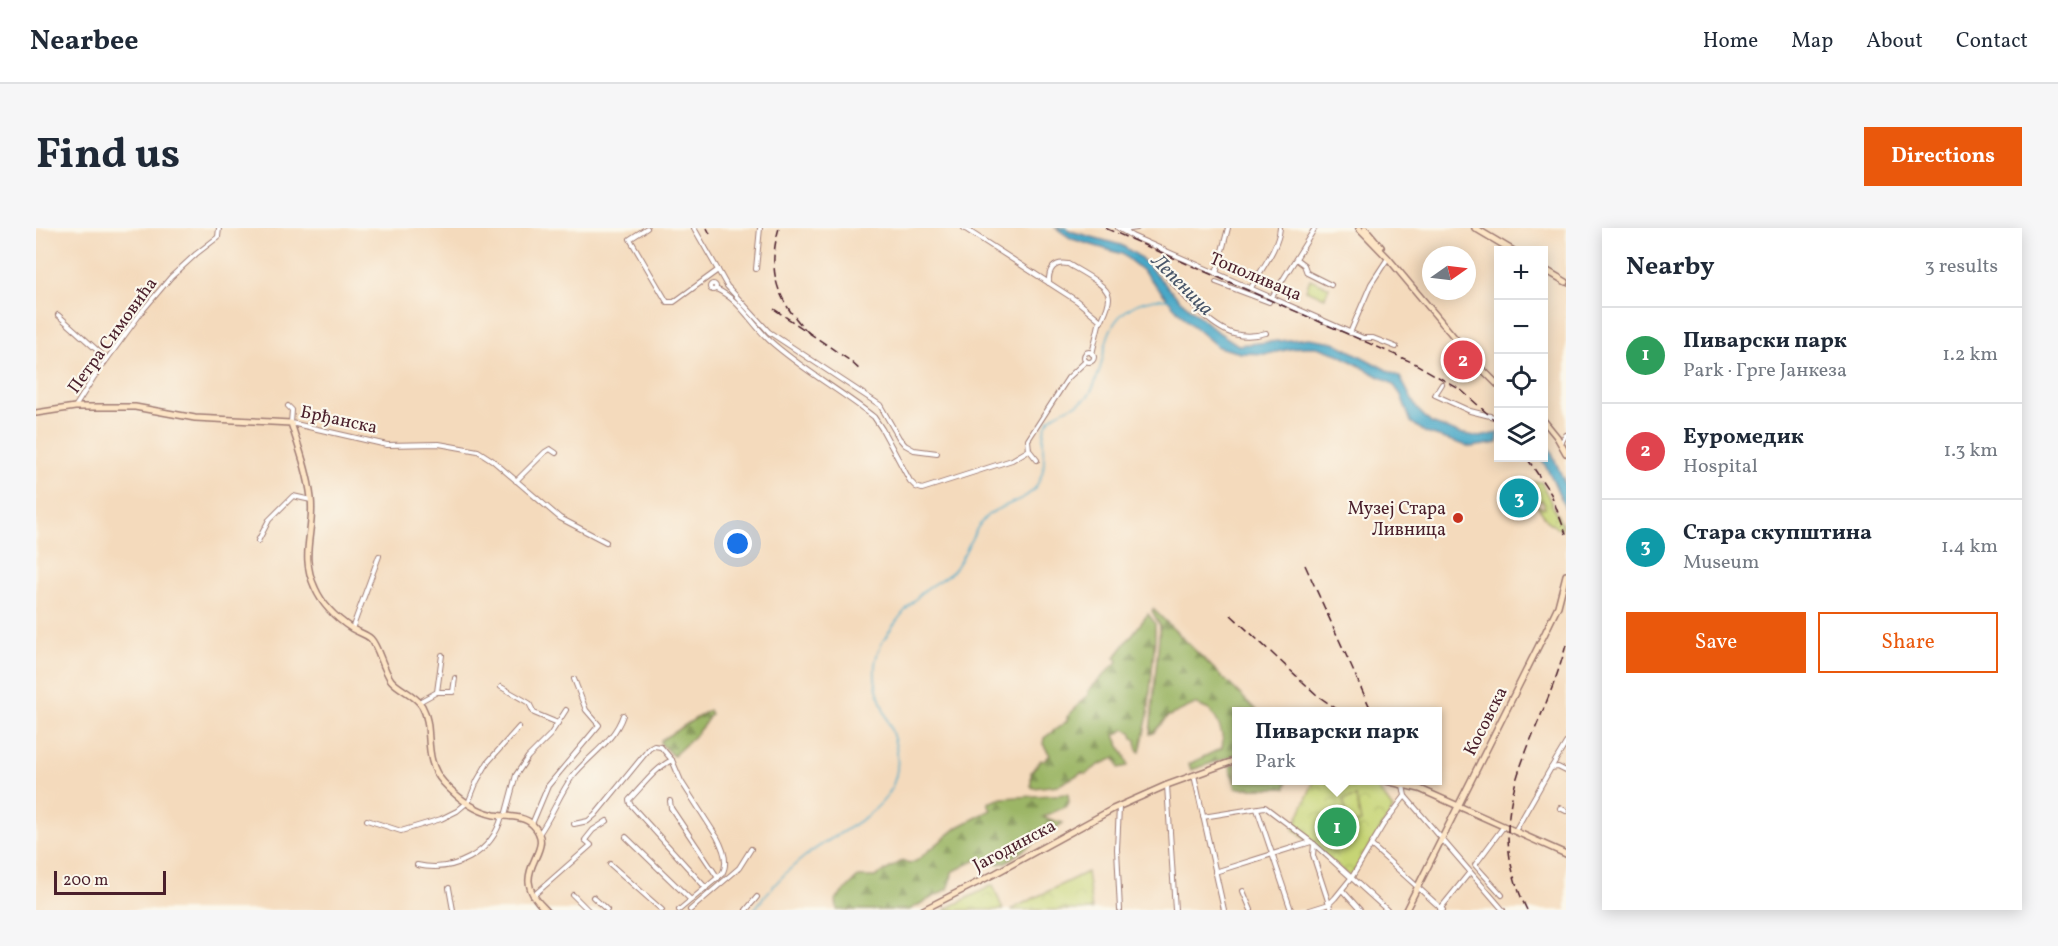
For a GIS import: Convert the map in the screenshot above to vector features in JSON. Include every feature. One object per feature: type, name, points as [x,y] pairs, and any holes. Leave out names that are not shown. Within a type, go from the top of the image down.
[{"type":"street","name":"Петра Симовића","points":[[75,407],[143,310],[171,277],[218,237],[219,228]]},
{"type":"street","points":[[647,228],[630,239],[667,302],[674,302],[718,270]]},
{"type":"street","points":[[756,269],[760,228]]},
{"type":"street","points":[[964,228],[1090,311],[1101,323]]},
{"type":"street","points":[[1119,229],[1137,228]]},
{"type":"street","points":[[1216,274],[1228,228]]},
{"type":"street","points":[[1251,288],[1277,241],[1280,228]]},
{"type":"street","points":[[1272,297],[1315,228]]},
{"type":"street","points":[[1359,228],[1388,258],[1494,382]]},
{"type":"street","points":[[1365,228],[1388,258]]},
{"type":"street","points":[[1475,228],[1505,246]]},
{"type":"street","points":[[696,229],[727,286],[769,333],[880,405],[905,445],[925,453],[937,453]]},
{"type":"street","name":"Тополиваца","points":[[1119,229],[1350,333],[1365,339],[1373,338],[1396,347]]},
{"type":"street","points":[[1350,333],[1371,284],[1388,258]]},
{"type":"street","points":[[1296,259],[1304,265],[1307,273],[1331,285]]},
{"type":"street","points":[[1037,460],[1029,450],[1028,440],[1068,378],[1086,361],[1093,360],[1092,354],[1109,298],[1107,290],[1102,285],[1062,262],[1053,266],[1049,273],[1049,284]]},
{"type":"street","points":[[1548,271],[1566,282]]},
{"type":"street","points":[[1167,276],[1198,309],[1226,331],[1243,336],[1266,333]]},
{"type":"street","name":"Тополиваца","points":[[1215,282],[1269,302]]},
{"type":"street","points":[[716,289],[727,294],[770,341],[874,417],[910,481],[916,487],[922,489],[933,486],[1012,460],[1029,450]]},
{"type":"street","points":[[58,315],[107,359]]},
{"type":"street","points":[[1086,361],[1083,357],[1085,354],[1088,352],[1092,354]]},
{"type":"street","points":[[1442,384],[1435,395],[1470,411],[1494,417]]},
{"type":"street","points":[[288,406],[292,410],[291,423],[304,464],[311,500],[307,556],[309,574],[320,597],[329,609],[352,629],[372,639],[392,681],[419,702],[424,711],[434,769],[446,785],[467,803],[490,814],[525,820],[532,824],[538,834],[540,851],[529,871],[528,878],[533,896],[541,908]]},
{"type":"street","name":"Брђанска","points":[[36,413],[75,407],[135,407],[195,418],[291,423],[387,445],[433,443],[471,449],[486,455],[560,518],[606,542]]},
{"type":"street","points":[[1548,426],[1566,453]]},
{"type":"street","points":[[1561,443],[1566,435]]},
{"type":"street","points":[[516,481],[545,452],[550,449],[556,453]]},
{"type":"street","points":[[258,541],[269,520],[293,496],[311,500]]},
{"type":"street","points":[[352,629],[379,556]]},
{"type":"street","name":"Косовска","points":[[1406,910],[1545,633],[1559,602],[1566,575]]},
{"type":"street","points":[[436,692],[442,655]]},
{"type":"street","points":[[419,702],[436,692],[453,692],[455,678]]},
{"type":"street","points":[[532,824],[548,786],[563,765],[598,726],[586,710],[574,679]]},
{"type":"street","points":[[501,687],[528,702],[534,713],[558,723]]},
{"type":"street","points":[[417,865],[442,867],[474,856],[497,830],[516,776],[528,757],[550,735],[566,710]]},
{"type":"street","points":[[538,834],[564,788],[582,765],[608,741],[623,715]]},
{"type":"street","points":[[367,820],[404,831],[447,816],[467,803],[488,762],[519,727]]},
{"type":"street","points":[[1515,831],[1566,743]]},
{"type":"street","points":[[574,824],[588,821],[595,815],[652,747],[661,747],[672,760],[681,781],[722,846],[725,870],[679,910]]},
{"type":"street","points":[[672,760],[664,764],[629,800],[631,807],[706,888]]},
{"type":"street","name":"Јагодинска","points":[[923,910],[1005,869],[1119,806],[1232,761]]},
{"type":"street","points":[[1551,768],[1558,767],[1566,771]]},
{"type":"street","points":[[1194,775],[1224,910]]},
{"type":"street","points":[[1167,785],[1175,910]]},
{"type":"street","points":[[1403,785],[1405,796],[1503,910]]},
{"type":"street","points":[[1407,785],[1459,804],[1566,854]]},
{"type":"street","points":[[1310,910],[1329,904],[1352,878],[1383,825],[1405,796]]},
{"type":"street","points":[[670,801],[671,808],[718,878]]},
{"type":"street","points":[[1119,806],[1120,910]]},
{"type":"street","points":[[1203,817],[1265,807],[1313,843],[1387,910]]},
{"type":"street","points":[[1257,808],[1291,910]]},
{"type":"street","points":[[1560,808],[1566,811]]},
{"type":"street","points":[[533,896],[591,845],[585,840],[593,830],[607,821]]},
{"type":"street","points":[[1502,895],[1475,865],[1504,826]]},
{"type":"street","points":[[626,837],[691,900]]},
{"type":"street","points":[[1215,872],[1313,843]]},
{"type":"street","points":[[1313,843],[1313,855],[1331,910]]},
{"type":"street","points":[[1371,845],[1441,910],[1470,872]]},
{"type":"street","points":[[690,910],[739,868],[751,849]]},
{"type":"street","points":[[610,864],[662,910]]},
{"type":"street","points":[[449,888],[453,910]]},
{"type":"street","points":[[1342,890],[1360,910]]},
{"type":"street","points":[[1244,891],[1251,910]]},
{"type":"street","points":[[573,895],[588,910]]},
{"type":"street","points":[[593,897],[608,910]]},
{"type":"street","points":[[746,910],[757,897]]},
{"type":"green space","points":[[1310,279],[1329,287],[1325,297],[1306,290]]},
{"type":"green space","points":[[1541,482],[1563,527],[1559,529],[1548,522],[1538,507],[1545,508],[1542,500],[1537,506],[1534,500],[1525,505],[1521,488],[1515,489],[1515,496],[1512,496],[1511,489],[1515,488],[1514,485]]},
{"type":"green space","points":[[1153,609],[1253,707],[1232,707],[1232,756],[1191,770],[1189,764],[1222,748],[1223,744],[1220,728],[1212,713],[1195,704],[1167,717],[1150,734],[1160,626]]},
{"type":"green space","points":[[1148,614],[1155,623],[1155,638],[1148,715],[1140,752],[1137,750],[1136,740],[1131,732],[1125,729],[1115,735],[1128,766],[1119,768],[1115,758],[1086,774],[1081,773],[1059,785],[1033,788],[1031,772],[1041,760],[1045,760],[1050,755],[1043,744],[1044,738],[1067,721],[1067,717],[1088,695],[1088,691],[1118,661],[1115,657]]},
{"type":"green space","points":[[709,710],[711,714],[703,726],[673,756],[660,743],[661,740]]},
{"type":"green space","points":[[1235,785],[1286,785],[1286,788],[1236,788]]},
{"type":"green space","points":[[1312,785],[1377,787],[1393,809],[1351,877],[1293,829]]},
{"type":"green space","points":[[1068,794],[1067,806],[1043,817],[1063,823],[1006,862],[999,864],[978,859],[952,872],[948,889],[909,910],[837,910],[836,899],[858,877],[875,877],[902,861],[909,864],[916,861],[958,827],[991,810],[988,803],[1002,798]]},
{"type":"green space","points":[[1356,797],[1361,822],[1349,825],[1343,800]]},
{"type":"green space","points":[[1087,872],[1092,910],[1010,910]]},
{"type":"green space","points":[[993,885],[1003,910],[944,910]]},
{"type":"water","points":[[1056,228],[1066,228],[1121,245],[1140,257],[1178,298],[1215,330],[1238,345],[1309,338],[1334,342],[1400,377],[1417,409],[1431,423],[1459,433],[1480,437],[1494,434],[1494,444],[1471,447],[1426,433],[1411,422],[1401,395],[1393,384],[1338,354],[1317,347],[1300,347],[1267,354],[1241,353],[1218,347],[1186,320],[1144,272],[1122,254],[1072,239]]},
{"type":"water","points":[[1548,448],[1566,486],[1566,510],[1543,462],[1548,462]]},
{"type":"waterway","name":"Лепеница","points":[[754,910],[777,882],[797,863],[863,819],[883,801],[890,791],[896,773],[897,756],[875,676],[876,659],[883,641],[918,596],[955,569],[978,527],[988,515],[1025,496],[1035,488],[1043,471],[1045,427],[1057,413],[1080,403],[1090,393],[1100,370],[1107,340],[1116,321],[1122,314],[1139,303],[1169,299]]},
{"type":"railway","points":[[707,228],[710,234]]},
{"type":"railway","points":[[779,228],[774,259],[778,286],[790,311],[811,335]]},
{"type":"railway","points":[[1105,228],[1414,363],[1461,390],[1494,419]]},
{"type":"railway","points":[[774,309],[849,360],[861,371]]},
{"type":"railway","points":[[1530,462],[1551,494],[1566,534]]},
{"type":"railway","points":[[1305,565],[1370,707]]},
{"type":"railway","points":[[1231,615],[1318,696],[1334,707]]},
{"type":"railway","points":[[1527,910],[1513,873],[1508,838],[1510,806],[1518,774],[1555,680],[1566,645]]},
{"type":"place","name":"Еуромедик","points":[[1463,360]]},
{"type":"place","name":"Стара скупштина","points":[[1519,498]]},
{"type":"place","name":"Музеј Стара Ливница","points":[[1458,518]]},
{"type":"place","name":"Пиварски парк","points":[[1337,827]]}]
